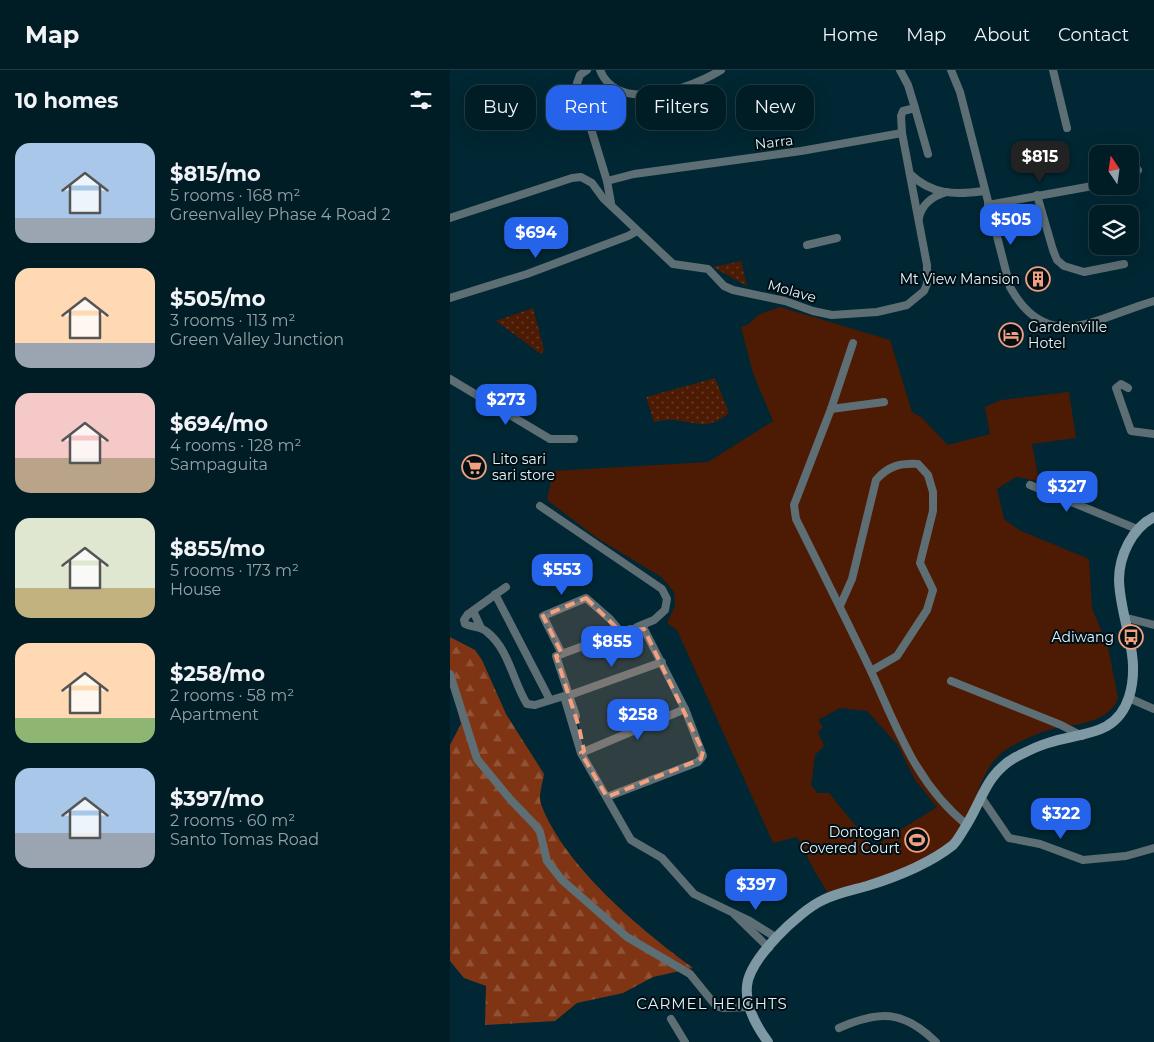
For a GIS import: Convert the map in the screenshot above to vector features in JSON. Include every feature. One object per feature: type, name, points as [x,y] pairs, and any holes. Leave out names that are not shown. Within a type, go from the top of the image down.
[{"type":"street","points":[[579,85],[578,78],[587,70]]},
{"type":"street","points":[[600,70],[604,79],[614,88],[633,94],[650,95],[678,90],[721,70]]},
{"type":"street","points":[[900,70],[908,85],[928,154]]},
{"type":"street","points":[[951,70],[960,92],[1010,287],[1021,306],[1043,323],[1057,327],[1082,326],[1154,301]]},
{"type":"street","points":[[1053,70],[1068,128]]},
{"type":"street","points":[[915,108],[906,109],[901,113],[902,133],[910,174],[923,187],[960,194],[984,191]]},
{"type":"street","points":[[592,130],[607,181],[606,196]]},
{"type":"street","name":"Narra","points":[[607,181],[634,174],[801,151],[902,133]]},
{"type":"street","name":"Molave","points":[[606,196],[636,231],[676,266],[708,269],[724,286],[733,290],[785,301],[832,315],[893,310],[907,305],[924,291],[927,284],[927,265],[918,225],[910,174]]},
{"type":"street","points":[[450,218],[577,177],[592,183],[606,196]]},
{"type":"street","points":[[988,205],[1089,186]]},
{"type":"street","points":[[918,225],[924,205],[933,197],[949,192]]},
{"type":"street","points":[[1037,195],[1053,250],[1057,260],[1064,266],[1084,272],[1124,264]]},
{"type":"street","points":[[450,298],[527,274],[628,236],[636,231]]},
{"type":"street","points":[[807,245],[837,238]]},
{"type":"street","points":[[853,343],[831,409],[794,505],[796,519],[871,671],[890,717],[919,772],[938,797],[967,824]]},
{"type":"street","points":[[450,379],[550,439],[574,439]]},
{"type":"street","points":[[1128,388],[1121,384],[1116,388],[1131,430],[1154,434]]},
{"type":"street","points":[[831,409],[884,402]]},
{"type":"street","points":[[840,606],[852,579],[876,480],[883,471],[900,463],[918,464],[928,475],[933,492],[933,511],[920,563],[933,590],[927,610],[897,656],[871,671]]},
{"type":"street","points":[[1030,485],[1137,529]]},
{"type":"street","points":[[540,506],[662,590],[667,599],[665,610],[654,620],[556,656],[570,695],[582,752]]},
{"type":"street","points":[[768,1042],[750,1007],[747,991],[749,975],[777,938],[799,916],[823,900],[874,883],[933,857],[954,844],[967,824],[986,785],[998,771],[1015,758],[1049,742],[1082,736],[1110,723],[1122,710],[1129,698],[1133,677],[1132,650],[1119,578],[1123,557],[1137,529],[1154,516]]},
{"type":"street","points":[[506,587],[465,616],[465,624],[481,628],[489,633],[503,653],[527,704],[532,706],[564,696],[582,752],[631,840],[662,858],[694,894],[732,912],[777,938]]},
{"type":"street","points":[[495,594],[550,700]]},
{"type":"street","points":[[562,654],[543,616],[586,598],[610,619],[621,632]]},
{"type":"street","points":[[471,612],[477,617],[481,628]]},
{"type":"street","points":[[1126,618],[1154,624]]},
{"type":"street","points":[[607,798],[701,760],[703,751],[685,709],[647,632],[636,627]]},
{"type":"street","points":[[570,695],[662,662]]},
{"type":"street","points":[[450,674],[477,759],[510,800],[540,832],[547,861],[562,880],[627,937],[690,974],[716,1006],[724,1008],[750,1007]]},
{"type":"street","points":[[951,681],[1061,725],[1082,736]]},
{"type":"street","points":[[1129,698],[1154,709]]},
{"type":"street","points":[[582,752],[685,709]]},
{"type":"street","points":[[981,797],[1010,838],[1040,844],[1075,859],[1091,860],[1126,856],[1154,848]]},
{"type":"street","points":[[732,912],[769,948]]},
{"type":"street","points":[[839,1028],[861,1018],[888,1015],[911,1022],[923,1029],[936,1042]]},
{"type":"street","points":[[671,1019],[685,1042]]},
{"type":"highlighted area","points":[[586,598],[621,632],[644,629],[703,751],[701,759],[607,797],[581,753],[584,751],[579,727],[556,656],[562,654],[543,616]]},
{"type":"shaded area","points":[[741,261],[747,286],[713,267]]},
{"type":"shaded area","points":[[780,307],[890,340],[912,412],[921,417],[948,445],[990,434],[985,407],[1001,400],[1069,392],[1076,438],[1032,444],[1039,481],[1016,477],[997,489],[1004,519],[1019,530],[1089,559],[1092,608],[1108,647],[1118,698],[1114,706],[1099,718],[1041,733],[1012,746],[997,757],[984,776],[966,820],[948,843],[917,862],[899,870],[828,893],[797,837],[773,843],[677,630],[667,623],[675,606],[674,592],[661,577],[597,538],[547,500],[553,471],[708,462],[773,421],[753,373],[741,327],[749,324],[758,315]],"holes":[[[840,708],[867,711],[898,745],[915,780],[937,807],[873,847],[829,793],[817,793],[810,783],[812,781],[815,755],[824,746],[818,732],[823,727],[818,720]]]},
{"type":"shaded area","points":[[533,308],[544,350],[541,354],[496,321]]},
{"type":"shaded area","points":[[715,378],[729,413],[721,419],[708,424],[671,420],[654,422],[646,397]]},
{"type":"green space","points":[[450,637],[475,650],[482,660],[506,714],[544,774],[540,801],[552,827],[567,850],[585,873],[628,916],[693,968],[653,977],[623,993],[577,1003],[555,1021],[485,1025],[486,986],[464,978],[450,961],[450,745],[461,724],[450,681]]},
{"type":"place","name":"Mt View Mansion","points":[[1038,279]]},
{"type":"place","name":"Gardenville Hotel","points":[[1011,335]]},
{"type":"place","name":"Lito sari sari store","points":[[474,467]]},
{"type":"place","name":"Adiwang","points":[[1131,637]]},
{"type":"place","name":"Dontogan Covered Court","points":[[917,840]]},
{"type":"district","name":"CARMEL HEIGHTS","points":[[712,1004]]}]
